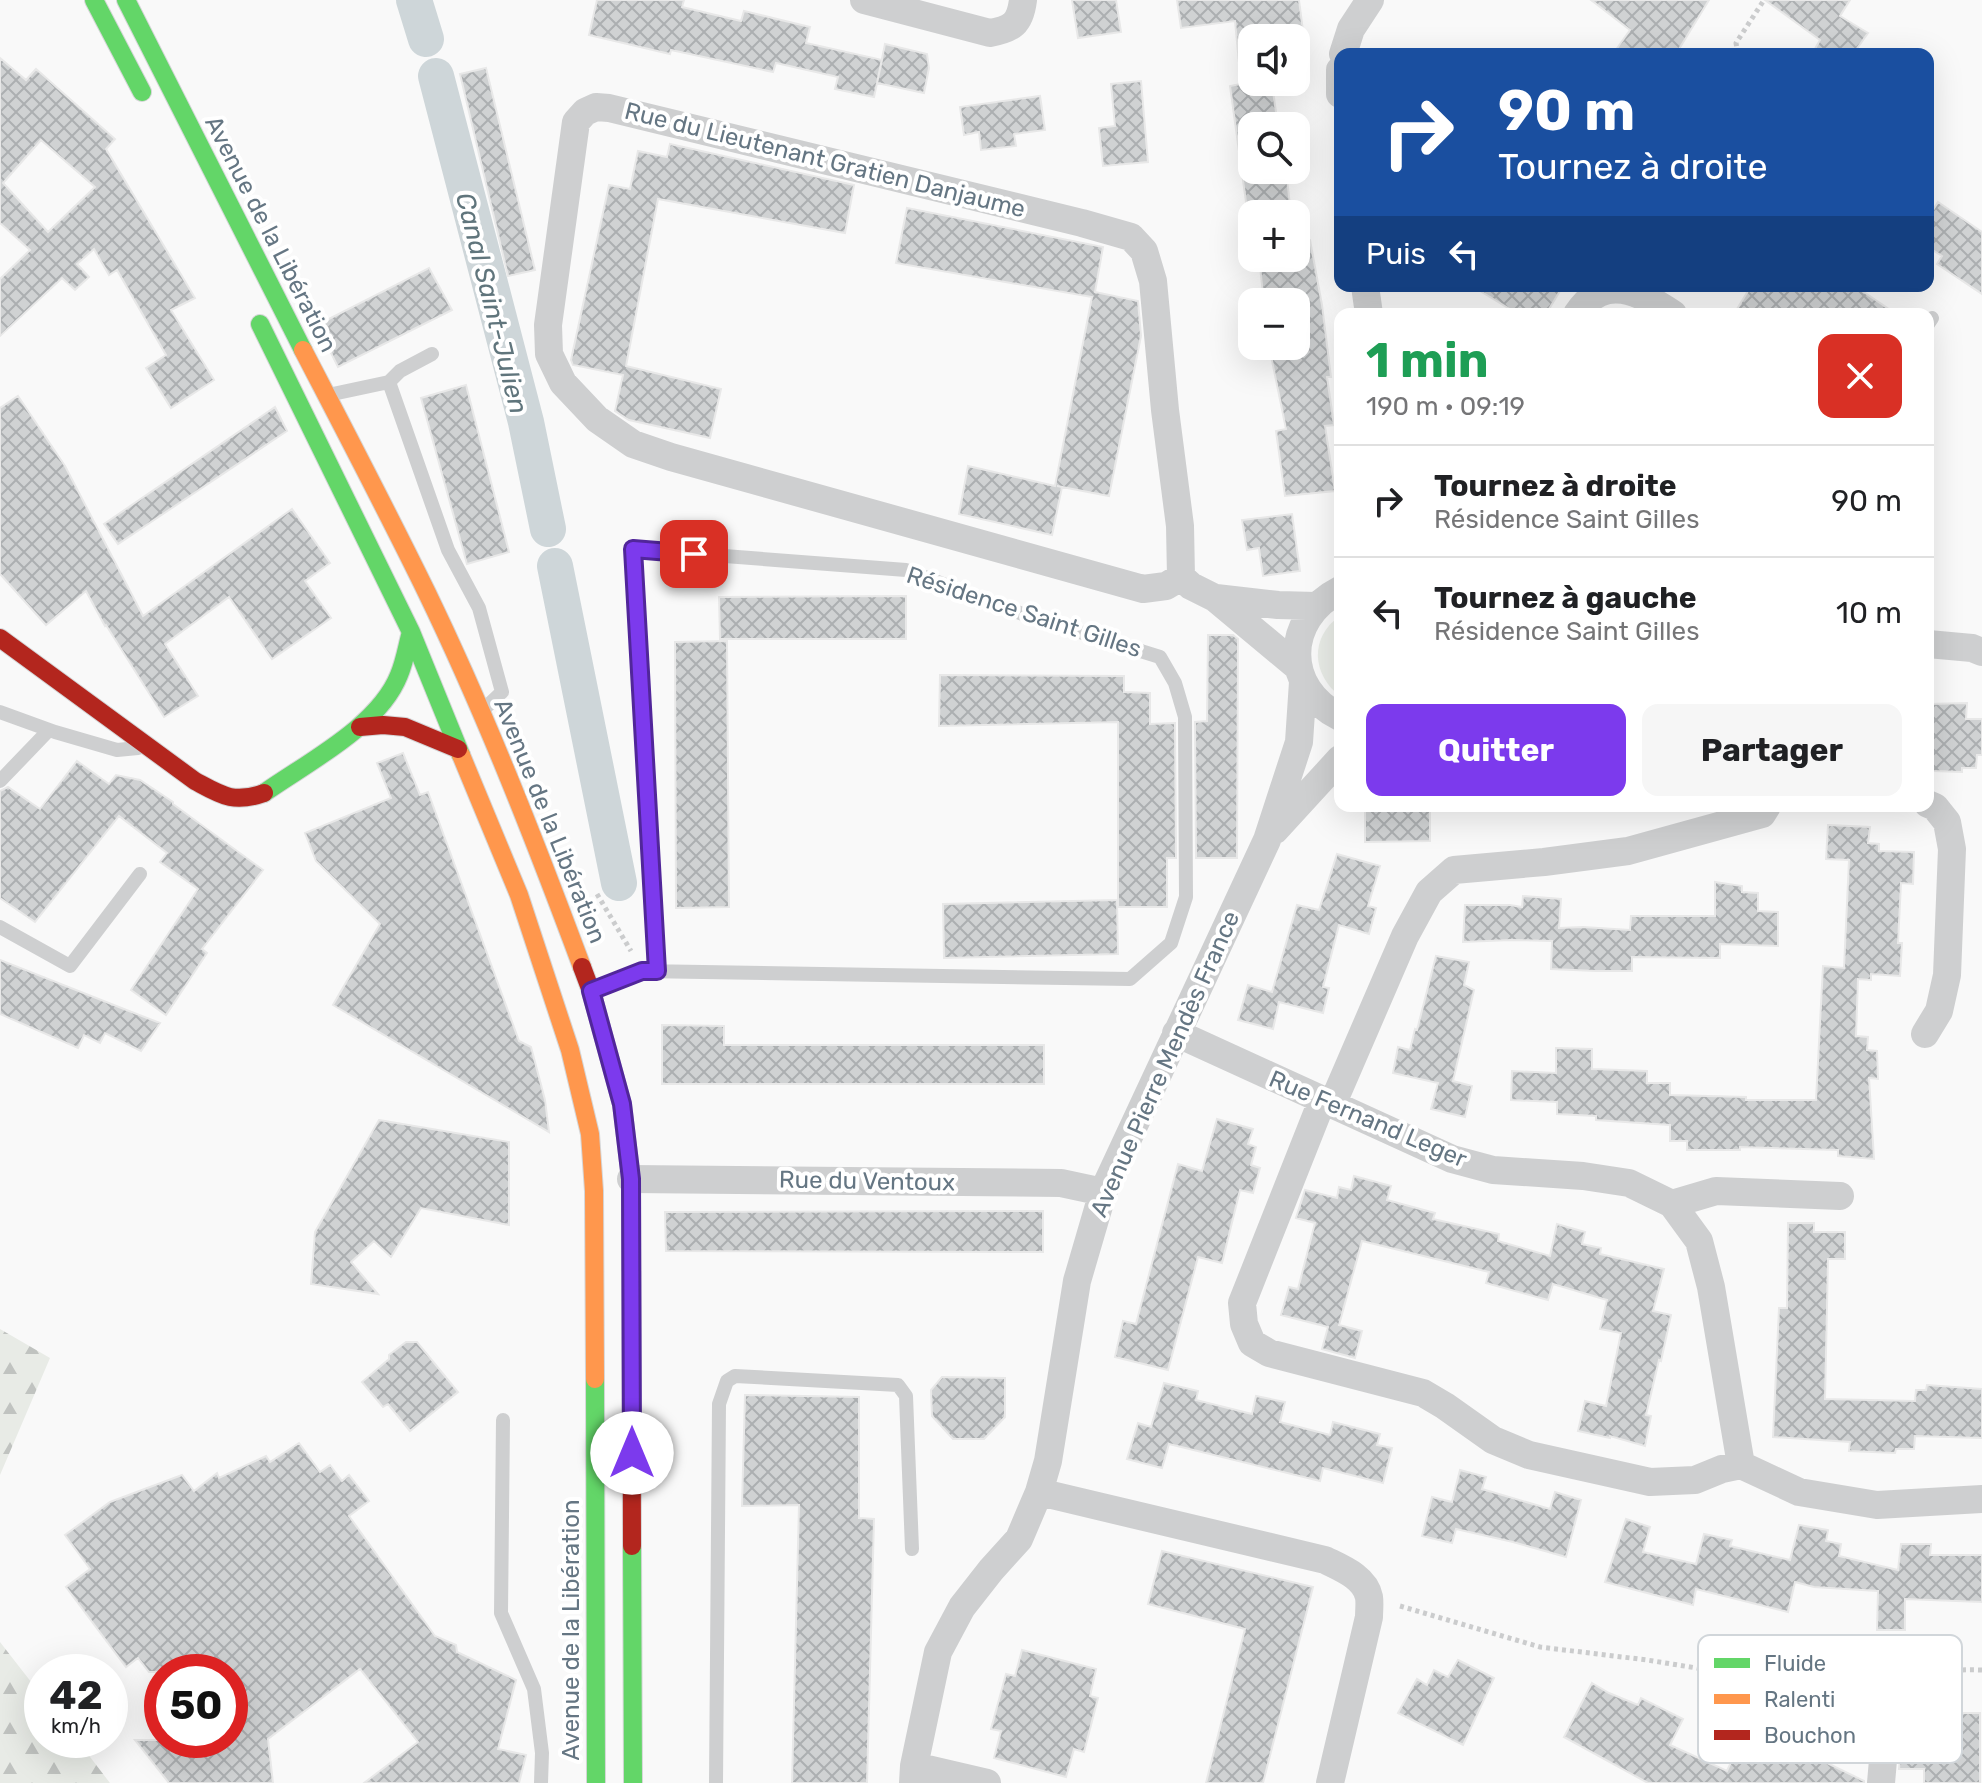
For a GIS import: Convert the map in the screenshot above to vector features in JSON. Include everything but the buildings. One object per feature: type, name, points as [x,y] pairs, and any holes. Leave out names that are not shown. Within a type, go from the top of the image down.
[{"type":"main road","points":[[94,0],[152,111]]},
{"type":"main road","name":"Avenue de la Libération","points":[[126,0],[427,593],[481,712],[544,864],[591,991],[622,1104],[631,1179],[633,1783]]},
{"type":"main road","name":"Avenue de la Libération","points":[[251,307],[411,632],[519,895],[570,1050],[590,1134],[594,1191],[596,1783]]},
{"type":"main road","points":[[0,638],[211,791],[225,797],[251,797],[263,793],[360,727],[377,711],[399,676],[411,632]]},
{"type":"main road","points":[[360,727],[405,727],[458,749]]},
{"type":"street","points":[[864,0],[990,33],[1006,30],[1017,22],[1023,0]]},
{"type":"street","points":[[1345,48],[1351,29],[1370,0]]},
{"type":"street","name":"Rue du Lieutenant Gratien Danjaume","points":[[596,107],[609,108],[1131,237],[1144,251],[1153,281],[1180,526],[1181,577],[1166,586],[1143,589],[671,457],[633,444],[597,419],[563,383],[549,354],[548,325],[576,122],[585,112],[596,107]]},
{"type":"street","points":[[1581,308],[1600,292]]},
{"type":"street","points":[[1631,292],[1661,308]]},
{"type":"street","points":[[1181,577],[1191,586],[1215,598],[1301,675],[1313,698],[1334,714]]},
{"type":"street","points":[[1215,598],[1316,606],[1334,593]]},
{"type":"street","name":"Avenue Pierre Mendès France","points":[[914,1774],[938,1652],[962,1607],[1019,1539],[1039,1492],[1048,1461],[1077,1281],[1103,1192],[1267,840],[1299,742],[1301,675],[1297,651],[1306,620],[1316,606]]},
{"type":"street","points":[[1934,645],[1972,648],[1982,652]]},
{"type":"street","name":"Avenue Pierre Mendès France","points":[[1267,840],[1334,766]]},
{"type":"street","points":[[1925,1034],[1939,1011],[1947,975],[1952,849],[1947,822],[1934,807]]},
{"type":"street","points":[[1763,812],[1628,851],[1454,870],[1429,892],[1405,936],[1327,1103],[1242,1303],[1244,1324],[1252,1343],[1269,1353],[1423,1393],[1493,1440],[1529,1455],[1650,1482],[1695,1480],[1741,1465],[1799,1492],[1877,1505],[1982,1499]]},
{"type":"street","name":"Rue Fernand Leger","points":[[1176,1033],[1452,1159],[1493,1170],[1583,1176],[1629,1183],[1672,1204],[1699,1241],[1741,1465]]},
{"type":"street","name":"Rue du Ventoux","points":[[631,1179],[1061,1183],[1103,1192]]},
{"type":"street","points":[[1672,1204],[1716,1191],[1840,1196]]},
{"type":"street","points":[[1039,1492],[1325,1560],[1348,1571],[1364,1584],[1369,1596],[1369,1617],[1330,1783]]},
{"type":"street","points":[[1881,1783],[1883,1763]]},
{"type":"street","points":[[914,1774],[987,1783]]},
{"type":"lane","points":[[326,395],[389,382],[400,371],[432,354]]},
{"type":"lane","points":[[389,382],[448,550],[479,608],[502,692],[481,712]]},
{"type":"lane","name":"Résidence Saint Gilles","points":[[591,991],[650,971],[1130,979],[1171,943],[1186,897],[1185,717],[1175,683],[1160,657],[1025,615],[906,570],[633,549],[650,971]]},
{"type":"lane","points":[[0,712],[117,750],[149,747]]},
{"type":"lane","points":[[0,781],[49,730]]},
{"type":"lane","points":[[0,927],[70,966],[140,874]]},
{"type":"lane","points":[[716,1783],[719,1404],[727,1381],[735,1376],[898,1385],[906,1396],[912,1549]]},
{"type":"lane","points":[[503,1420],[501,1613],[534,1689],[542,1753],[541,1783]]},
{"type":"path","points":[[1737,48],[1736,43],[1764,0]]},
{"type":"path","points":[[589,886],[650,971]]},
{"type":"path","points":[[1369,1596],[1540,1647],[1698,1668]]},
{"type":"path","points":[[1962,1670],[1982,1670]]},
{"type":"green space","points":[[1334,621],[1334,690],[1324,678],[1318,656],[1323,634]]},
{"type":"green space","points":[[0,1329],[50,1358],[0,1475]]},
{"type":"green space","points":[[0,1642],[24,1673],[24,1758],[91,1758],[110,1783],[0,1783]]},
{"type":"waterway","name":"Canal Saint-Julien","points":[[414,0],[426,39]]},
{"type":"waterway","name":"Canal Saint-Julien","points":[[436,76],[526,422],[548,529]]},
{"type":"waterway","name":"Canal Saint-Julien","points":[[555,566],[619,883]]},
{"type":"traffic: fast","points":[[94,0],[142,92]]},
{"type":"traffic: fast","points":[[126,0],[303,350]]},
{"type":"traffic: fast","points":[[260,324],[411,632],[461,755]]},
{"type":"traffic: fast","points":[[264,793],[340,742],[376,711],[399,675],[411,632]]},
{"type":"traffic: fast","points":[[595,1379],[596,1783]]},
{"type":"traffic: fast","points":[[632,1546],[633,1783]]},
{"type":"traffic: slow","points":[[303,350],[397,532],[470,685],[582,967]]},
{"type":"traffic: slow","points":[[461,755],[519,895],[570,1050],[590,1134],[594,1191],[595,1379]]},
{"type":"traffic: jam","points":[[0,638],[195,781],[235,798],[264,793]]},
{"type":"traffic: jam","points":[[360,727],[405,727],[458,749]]},
{"type":"traffic: jam","points":[[582,967],[622,1104],[631,1179],[632,1546]]},
{"type":"route","points":[[632,1453],[631,1179],[622,1104],[591,991],[642,971],[657,971],[633,549],[694,554]]}]
